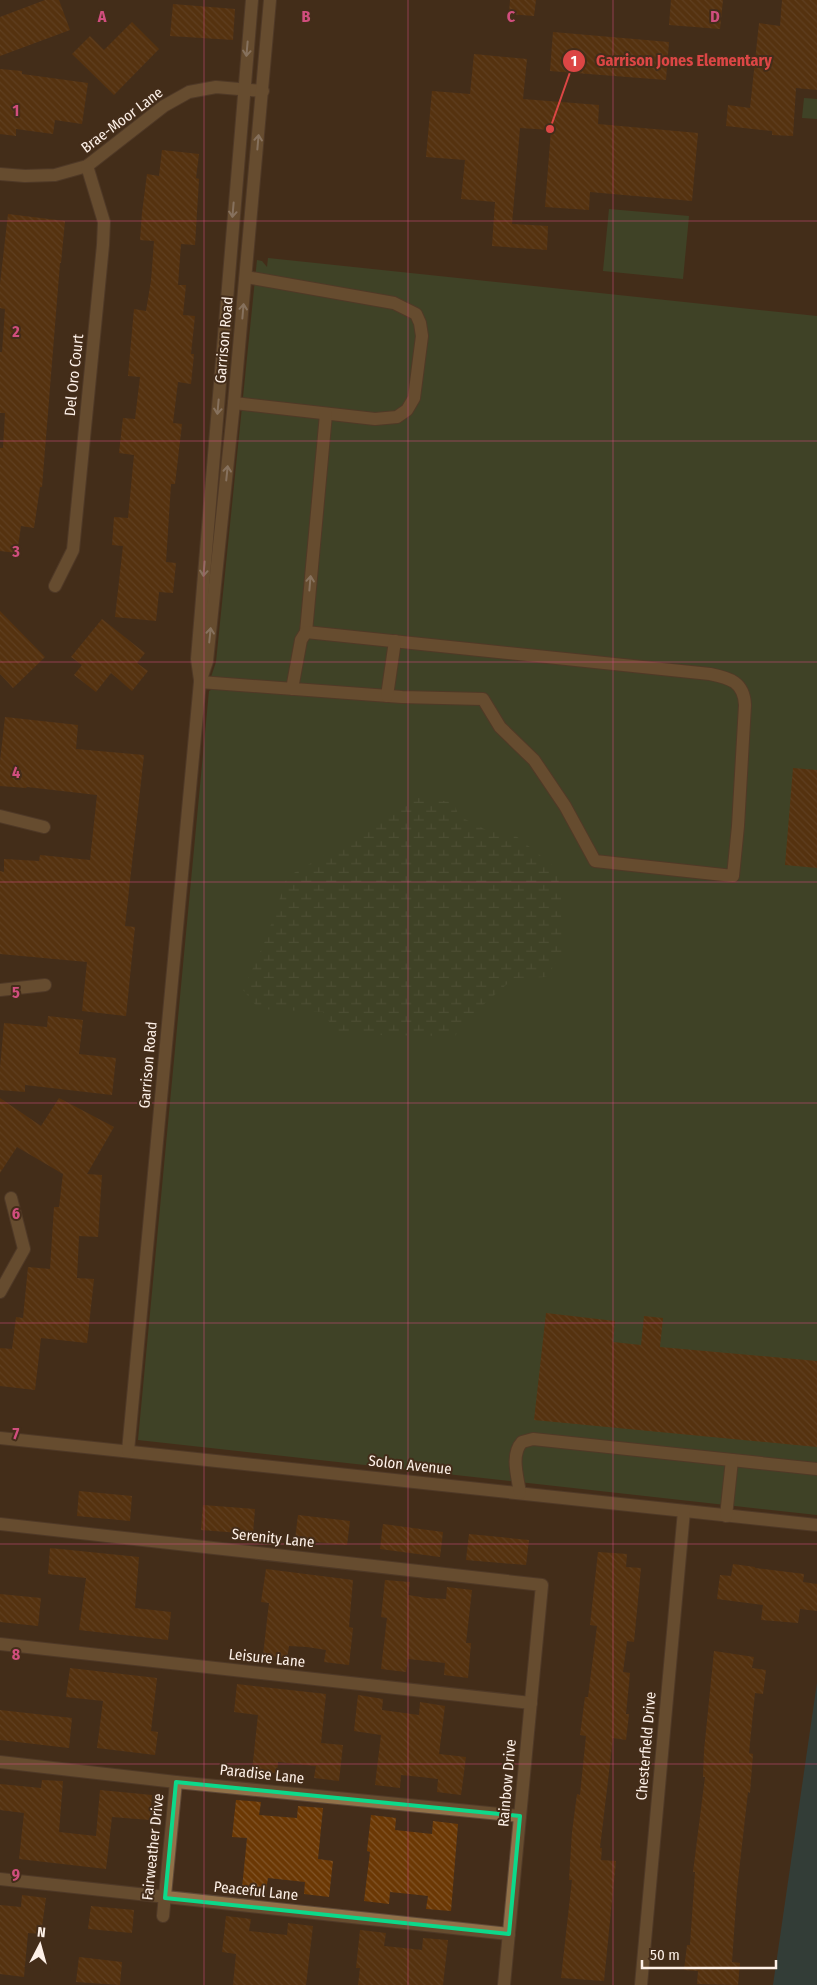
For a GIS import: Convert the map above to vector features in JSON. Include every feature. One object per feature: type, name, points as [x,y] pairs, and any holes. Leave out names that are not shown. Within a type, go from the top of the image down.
[{"type":"street","name":"Garrison Road","points":[[128,1452],[200,682],[197,659],[252,0]]},
{"type":"street","name":"Garrison Road","points":[[200,682],[207,661],[234,403],[270,0]]},
{"type":"street","name":"Brae-Moor Lane","points":[[0,174],[25,176],[56,175],[88,166],[164,106],[189,92],[216,87],[263,91]]},
{"type":"street","name":"Del Oro Court","points":[[55,586],[73,550],[103,245],[104,222],[88,166]]},
{"type":"street","points":[[234,403],[375,419],[397,417],[407,410],[414,398],[422,336],[416,314],[394,303],[246,277]]},
{"type":"street","points":[[292,689],[301,640],[306,632],[326,414]]},
{"type":"street","points":[[200,682],[387,696],[483,699],[500,726],[534,760],[565,806],[595,861],[733,876],[738,826],[745,694],[740,686],[731,680],[710,674],[306,632]]},
{"type":"street","points":[[387,696],[395,641]]},
{"type":"street","points":[[0,816],[44,826]]},
{"type":"street","points":[[0,990],[45,985]]},
{"type":"street","points":[[0,1292],[24,1248],[11,1198]]},
{"type":"street","name":"Solon Avenue","points":[[0,1438],[817,1526]]},
{"type":"street","points":[[520,1493],[516,1461],[519,1445],[528,1440],[817,1469]]},
{"type":"street","points":[[726,1516],[732,1460]]},
{"type":"street","name":"Chesterfield Drive","points":[[641,1985],[684,1511]]},
{"type":"street","name":"Serenity Lane","points":[[0,1524],[542,1585]]},
{"type":"street","name":"Rainbow Drive","points":[[504,1985],[542,1585]]},
{"type":"street","name":"Leisure Lane","points":[[0,1644],[531,1703]]},
{"type":"street","name":"Paradise Lane","points":[[0,1762],[176,1782],[520,1816]]},
{"type":"street","name":"Fairweather Drive","points":[[163,1916],[176,1782]]},
{"type":"street","name":"Peaceful Lane","points":[[0,1879],[509,1934]]},
{"type":"highlighted area","points":[[176,1782],[520,1816],[509,1934],[165,1898]]},
{"type":"green space","points":[[804,98],[817,99],[817,119],[802,118]]},
{"type":"green space","points":[[609,209],[689,216],[683,279],[603,271]]},
{"type":"green space","points":[[268,258],[817,316],[817,1515],[138,1440],[209,691],[211,690],[209,683],[216,662],[257,260],[262,261],[267,267]]},
{"type":"green space","points":[[418,798],[453,802],[459,816],[486,830],[511,832],[556,868],[561,894],[562,954],[546,977],[514,978],[467,1019],[455,1036],[377,1035],[335,1031],[323,1012],[259,1009],[243,990],[266,939],[287,877],[381,823]]},
{"type":"water","points":[[817,1683],[817,1985],[773,1985]]},
{"type":"building","points":[[45,0],[59,0],[70,30],[0,56],[0,17]]},
{"type":"building","points":[[510,0],[536,0],[534,16],[509,14]]},
{"type":"building","points":[[671,0],[723,0],[720,29],[669,25]]},
{"type":"building","points":[[782,0],[817,0],[817,90],[796,88],[793,136],[772,135],[772,131],[726,126],[728,105],[750,108],[759,23],[780,26]]},
{"type":"building","points":[[173,4],[235,9],[233,40],[170,36]]},
{"type":"building","points":[[132,22],[159,49],[114,95],[72,54],[90,36],[104,50]]},
{"type":"building","points":[[553,32],[669,42],[666,80],[550,71]]},
{"type":"building","points":[[474,54],[527,59],[523,99],[599,105],[598,124],[698,133],[692,201],[590,192],[589,210],[545,207],[551,130],[520,128],[512,224],[548,226],[547,250],[492,246],[495,202],[461,199],[465,160],[426,157],[432,91],[470,94]]},
{"type":"building","points":[[0,69],[88,83],[82,124],[55,120],[53,134],[16,129],[16,136],[0,134]]},
{"type":"building","points":[[162,150],[199,154],[196,178],[199,179],[195,245],[181,244],[178,285],[186,285],[183,315],[195,316],[191,354],[194,354],[191,384],[178,382],[173,423],[182,424],[175,484],[171,484],[166,562],[176,563],[173,593],[159,592],[156,621],[115,617],[123,546],[112,545],[114,517],[128,518],[134,455],[119,453],[123,418],[135,419],[140,377],[128,376],[134,309],[146,311],[151,281],[154,241],[140,240],[147,174],[159,176]]},
{"type":"building","points":[[8,214],[65,221],[42,487],[40,487],[34,528],[21,526],[17,553],[0,551],[0,448],[3,448],[5,413],[0,413],[0,352],[2,352],[5,309],[0,308],[0,284]]},
{"type":"building","points":[[0,611],[45,657],[13,688],[0,674]]},
{"type":"building","points":[[102,619],[145,653],[137,663],[148,671],[132,691],[111,673],[96,692],[74,675],[82,665],[71,657]]},
{"type":"building","points":[[5,717],[78,725],[76,749],[144,755],[125,926],[135,927],[126,1016],[82,1011],[87,962],[0,954],[0,871],[4,872],[4,859],[39,861],[40,855],[90,860],[97,795],[0,786],[0,761]]},
{"type":"building","points":[[793,768],[817,770],[817,868],[785,865]]},
{"type":"building","points":[[48,1016],[83,1020],[79,1054],[116,1058],[112,1095],[25,1085],[25,1092],[0,1090],[4,1023],[47,1027]]},
{"type":"building","points":[[0,1098],[41,1126],[59,1098],[114,1127],[87,1174],[102,1175],[98,1237],[79,1236],[77,1278],[94,1279],[87,1343],[41,1338],[35,1390],[0,1386],[0,1348],[12,1349],[16,1317],[23,1318],[28,1267],[50,1269],[54,1207],[59,1207],[63,1174],[17,1147],[0,1173]]},
{"type":"building","points":[[546,1313],[615,1321],[613,1342],[641,1345],[644,1316],[663,1318],[660,1347],[817,1361],[817,1447],[534,1420]]},
{"type":"building","points":[[79,1491],[132,1496],[130,1521],[77,1516]]},
{"type":"building","points":[[203,1505],[255,1509],[253,1534],[201,1530]]},
{"type":"building","points":[[298,1515],[350,1521],[347,1545],[295,1540]]},
{"type":"building","points":[[383,1524],[443,1532],[440,1557],[380,1549]]},
{"type":"building","points":[[469,1534],[529,1540],[526,1565],[466,1560]]},
{"type":"building","points":[[50,1548],[139,1557],[135,1608],[171,1612],[168,1640],[79,1630],[86,1578],[48,1574]]},
{"type":"building","points":[[598,1552],[627,1554],[626,1567],[641,1568],[634,1642],[627,1641],[623,1672],[630,1673],[626,1714],[629,1714],[626,1740],[613,1738],[600,1848],[602,1848],[601,1860],[616,1861],[604,1981],[561,1978],[572,1880],[569,1880],[572,1832],[577,1794],[580,1795],[586,1736],[580,1735],[585,1697],[588,1697],[597,1626],[590,1625]]},
{"type":"building","points":[[733,1564],[804,1574],[803,1582],[817,1584],[817,1611],[800,1609],[798,1623],[761,1620],[763,1605],[717,1599],[720,1575],[731,1576]]},
{"type":"building","points":[[266,1569],[353,1580],[349,1627],[353,1628],[349,1665],[324,1662],[326,1650],[307,1647],[289,1646],[287,1658],[263,1655],[269,1603],[261,1602]]},
{"type":"building","points":[[385,1580],[410,1582],[408,1595],[427,1598],[446,1599],[447,1587],[472,1590],[466,1643],[471,1643],[468,1678],[444,1675],[445,1663],[408,1659],[406,1672],[381,1669],[387,1618],[381,1617]]},
{"type":"building","points":[[0,1594],[41,1598],[38,1626],[0,1622]]},
{"type":"building","points":[[714,1651],[754,1657],[752,1668],[766,1670],[763,1694],[755,1693],[749,1753],[753,1754],[750,1793],[748,1792],[737,1889],[732,1962],[740,1963],[738,1985],[697,1984],[698,1971],[684,1970],[687,1945],[690,1945],[695,1872],[693,1872],[705,1777],[703,1777],[704,1751]]},
{"type":"building","points":[[70,1668],[157,1678],[151,1731],[158,1732],[155,1755],[97,1748],[103,1701],[66,1697]]},
{"type":"building","points":[[237,1684],[326,1694],[321,1743],[343,1745],[339,1781],[314,1778],[316,1766],[278,1762],[277,1773],[252,1771],[258,1715],[234,1712]]},
{"type":"building","points":[[358,1695],[383,1699],[382,1710],[419,1715],[420,1702],[445,1706],[439,1754],[466,1757],[461,1795],[437,1792],[438,1779],[421,1777],[401,1775],[400,1788],[375,1785],[381,1735],[354,1731]]},
{"type":"building","points":[[0,1710],[72,1718],[69,1748],[0,1740]]},
{"type":"building","points":[[42,1780],[63,1781],[59,1832],[96,1836],[100,1790],[152,1795],[150,1820],[112,1817],[106,1869],[19,1859],[24,1813],[0,1810],[0,1784],[41,1788]]},
{"type":"building","points":[[236,1800],[261,1802],[259,1815],[297,1818],[298,1806],[323,1808],[318,1859],[333,1861],[329,1897],[304,1894],[305,1882],[268,1878],[266,1890],[242,1888],[247,1838],[232,1837]]},
{"type":"building","points":[[371,1815],[396,1818],[395,1830],[432,1834],[433,1821],[458,1824],[451,1911],[426,1909],[428,1896],[390,1892],[389,1904],[364,1901],[370,1852],[367,1851]]},
{"type":"building","points":[[22,1895],[46,1898],[41,1934],[28,1933],[24,1977],[0,1974],[0,1905],[21,1907]]},
{"type":"building","points":[[91,1906],[134,1910],[132,1933],[88,1929]]},
{"type":"building","points":[[226,1916],[251,1919],[249,1931],[287,1935],[288,1923],[313,1926],[306,1985],[233,1985],[236,1954],[222,1952]]},
{"type":"building","points":[[360,1930],[386,1933],[384,1946],[422,1950],[423,1938],[448,1940],[443,1985],[358,1985],[360,1968],[356,1968]]},
{"type":"building","points":[[79,1957],[122,1962],[120,1985],[76,1982]]},
{"type":"place","name":"Garrison Jones Elementary","points":[[550,129]]}]
